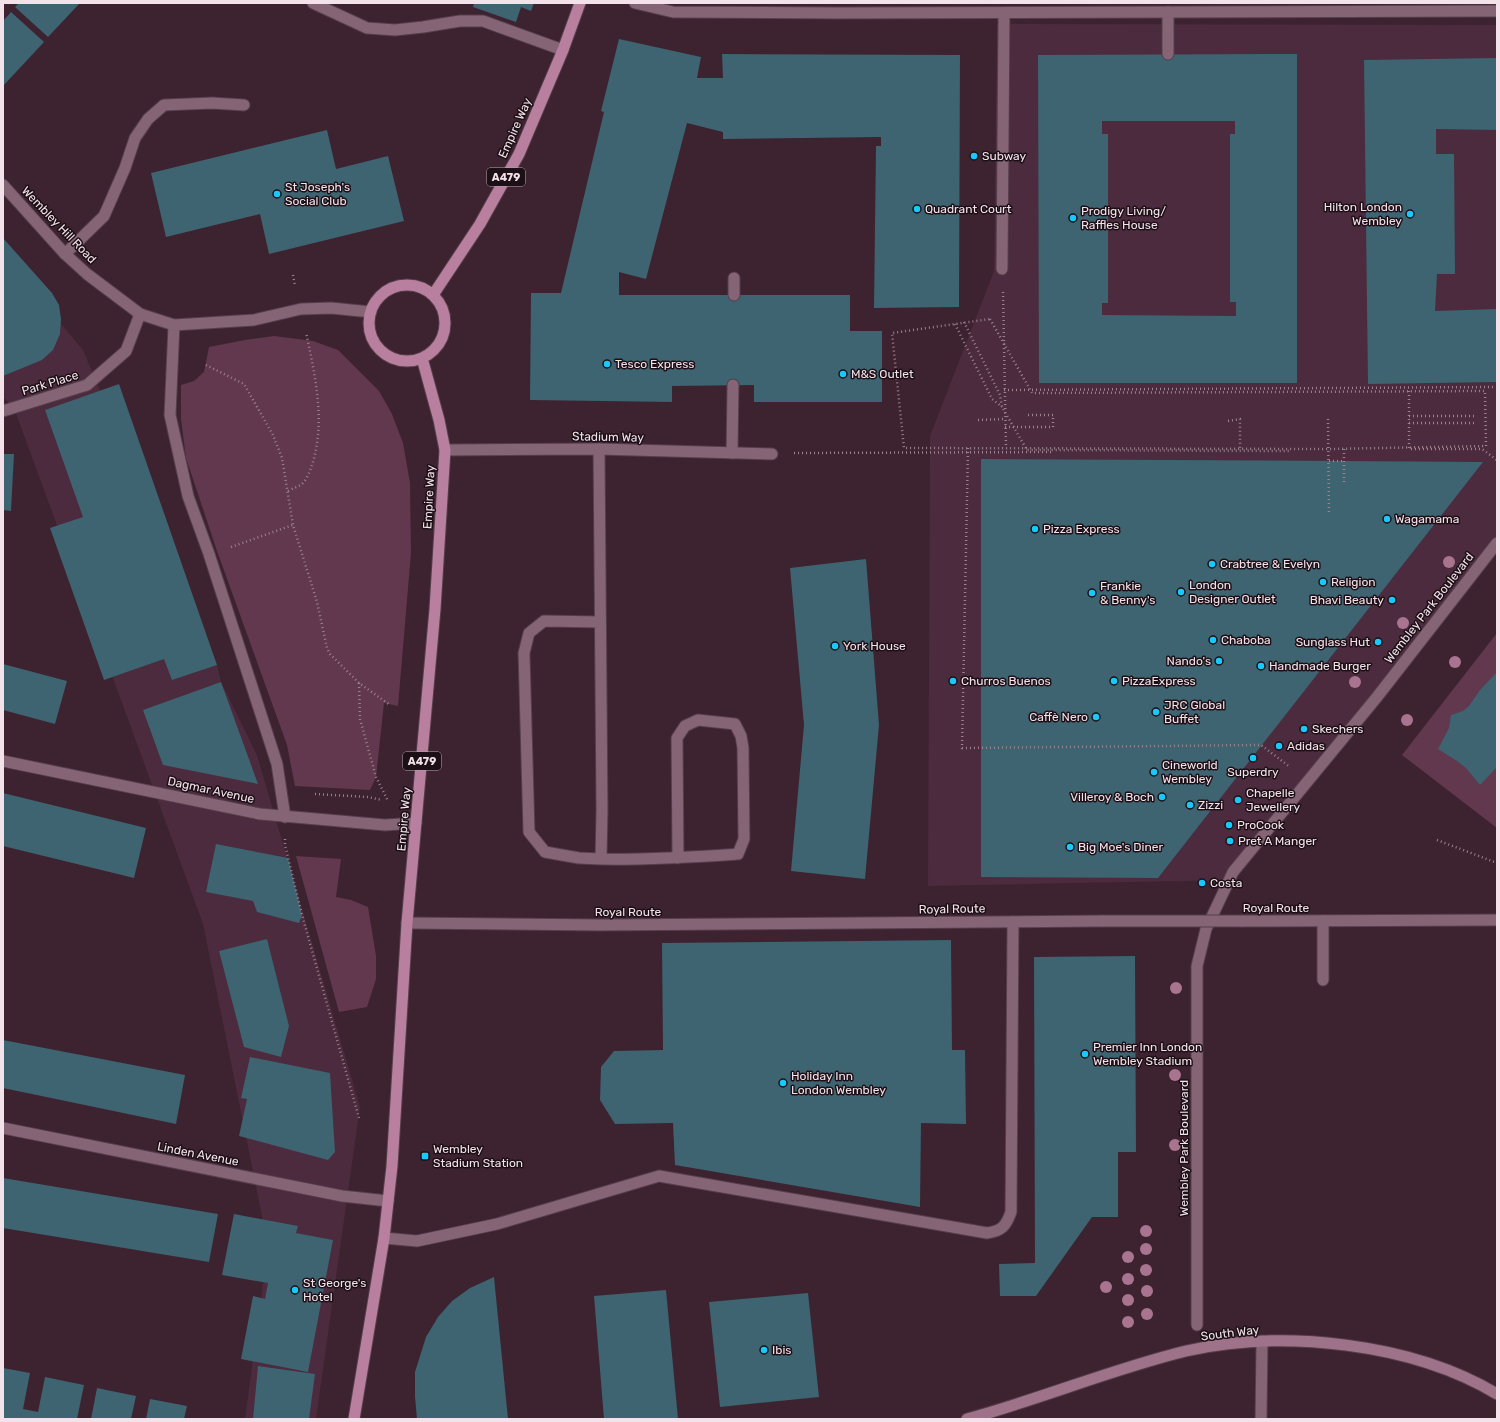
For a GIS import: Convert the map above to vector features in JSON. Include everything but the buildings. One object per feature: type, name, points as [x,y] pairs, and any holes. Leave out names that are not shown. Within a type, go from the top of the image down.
[{"type":"main road","name":"Empire Way","points":[[433,295],[480,224],[519,154],[580,3]]},
{"type":"main road","points":[[414,286],[424,289],[433,295],[445,317],[444,329],[440,341],[432,351],[422,358],[401,360],[390,357],[382,351],[375,342],[370,333],[369,322],[371,312],[376,301],[392,288],[414,286]]},
{"type":"main road","name":"Empire Way","points":[[388,1201],[392,1166],[407,923],[435,609],[445,450],[439,420],[422,358]]},
{"type":"main road","name":"A479","points":[[354,1419],[384,1238],[388,1201]]},
{"type":"main road","name":"South Way","points":[[967,1419],[1149,1361],[1188,1351],[1223,1345],[1262,1341],[1310,1342],[1363,1347],[1378,1350],[1422,1360],[1480,1384],[1497,1394]]},
{"type":"street","points":[[313,3],[367,28],[395,30],[460,21],[483,21],[562,50]]},
{"type":"street","points":[[635,3],[673,12],[1168,12],[1211,8],[1497,11]]},
{"type":"street","points":[[1168,12],[1168,54]]},
{"type":"street","points":[[1002,269],[1004,13]]},
{"type":"street","points":[[65,254],[104,216],[125,168],[135,138],[148,118],[164,106],[212,103],[244,106]]},
{"type":"street","name":"Wembley Hill Road","points":[[3,185],[65,254],[87,274],[140,314],[174,325],[254,320],[300,309],[331,308],[371,312]]},
{"type":"street","points":[[734,278],[734,295]]},
{"type":"street","name":"Park Place","points":[[3,411],[87,385],[126,351],[140,314]]},
{"type":"street","points":[[174,325],[170,415],[188,496],[209,554],[277,764],[285,817]]},
{"type":"street","points":[[732,452],[733,385]]},
{"type":"street","points":[[599,449],[602,810],[601,859]]},
{"type":"street","name":"Stadium Way","points":[[445,450],[599,449],[772,454]]},
{"type":"street","name":"Wembley Park Boulevard","points":[[1197,1325],[1197,966],[1206,929],[1233,872],[1377,697],[1497,543]]},
{"type":"street","points":[[600,622],[544,621],[529,633],[524,653],[529,832],[545,852],[579,858],[639,860],[678,858],[738,854],[744,839],[743,748],[741,736],[735,724],[698,720],[685,726],[677,738],[678,858]]},
{"type":"street","name":"Dagmar Avenue","points":[[3,761],[260,814],[385,825],[416,823]]},
{"type":"street","points":[[1323,920],[1323,980]]},
{"type":"street","name":"Royal Route","points":[[407,923],[600,925],[1102,921],[1497,920]]},
{"type":"street","points":[[384,1238],[417,1241],[482,1227],[659,1176],[987,1233],[997,1232],[1007,1223],[1011,1212],[1013,922]]},
{"type":"street","name":"Linden Avenue","points":[[3,1128],[342,1196],[388,1201]]},
{"type":"street","points":[[1261,1419],[1262,1341]]},
{"type":"path","points":[[1002,269],[1004,390],[1006,419],[1005,448],[1313,449]]},
{"type":"path","points":[[288,490],[303,484],[309,474],[316,452],[319,428],[315,373],[293,275]]},
{"type":"path","points":[[1329,449],[1486,446],[1485,391],[1032,393],[990,319],[892,333],[904,448],[1313,449],[1329,449],[1482,449],[1497,460]]},
{"type":"path","points":[[964,322],[1000,395],[1006,419],[1027,450],[1291,451]]},
{"type":"path","points":[[955,324],[992,399],[1002,407]]},
{"type":"path","points":[[206,365],[244,384],[273,435],[282,458],[293,525],[318,602],[327,648],[330,654],[359,683],[390,705]]},
{"type":"path","points":[[1004,390],[1497,387]]},
{"type":"path","points":[[1409,388],[1409,449]]},
{"type":"path","points":[[1005,426],[1053,426],[1053,415],[1025,414]]},
{"type":"path","points":[[1409,416],[1474,416]]},
{"type":"path","points":[[986,421],[978,420],[1006,419]]},
{"type":"path","points":[[1328,419],[1329,513]]},
{"type":"path","points":[[1232,420],[1228,420],[1240,420],[1240,451]]},
{"type":"path","points":[[1409,423],[1474,423]]},
{"type":"path","points":[[968,448],[962,748],[1261,745],[1309,780]]},
{"type":"path","points":[[1344,449],[1344,482]]},
{"type":"path","points":[[772,454],[1084,452]]},
{"type":"path","points":[[1329,461],[1344,461]]},
{"type":"path","points":[[209,554],[293,525]]},
{"type":"path","points":[[281,792],[368,797],[388,801],[376,777],[360,719],[359,683]]},
{"type":"path","points":[[285,817],[285,845],[302,915],[359,1118]]},
{"type":"path","points":[[1437,840],[1497,863]]},
{"type":"shaded area","points":[[997,24],[1497,25],[1497,546],[1232,880],[928,886],[930,436],[994,271]]},
{"type":"shaded area","points":[[3,255],[83,350],[217,665],[221,682],[257,755],[360,1107],[316,1419],[245,1419],[268,1246],[203,924],[14,408],[3,397]]},
{"type":"shaded area","points":[[274,336],[313,341],[338,350],[379,391],[392,414],[403,443],[410,483],[411,553],[398,706],[384,703],[376,777],[370,790],[295,786],[287,745],[217,551],[186,458],[181,419],[181,385],[194,381],[204,372],[209,347]]},
{"type":"shaded area","points":[[1497,633],[1497,828],[1402,755]]},
{"type":"shaded area","points":[[296,856],[341,859],[336,897],[351,900],[368,907],[376,956],[376,979],[367,1007],[339,1012]]},
{"type":"place","name":"Subway","points":[[974,156]]},
{"type":"place","name":"St Joseph's Social Club","points":[[277,194]]},
{"type":"place","name":"Quadrant Court","points":[[917,209]]},
{"type":"place","name":"Hilton London Wembley","points":[[1410,214]]},
{"type":"place","name":"Prodigy Living/ Raffles House","points":[[1073,218]]},
{"type":"place","name":"Tesco Express","points":[[607,364]]},
{"type":"place","name":"M&S Outlet","points":[[843,374]]},
{"type":"place","name":"Wagamama","points":[[1387,519]]},
{"type":"place","name":"Pizza Express","points":[[1035,529]]},
{"type":"place","name":"Crabtree & Evelyn","points":[[1212,564]]},
{"type":"place","name":"Religion","points":[[1323,582]]},
{"type":"place","name":"London Designer Outlet","points":[[1181,592]]},
{"type":"place","name":"Frankie & Benny's","points":[[1092,593]]},
{"type":"place","name":"Bhavi Beauty","points":[[1392,600]]},
{"type":"place","name":"Chaboba","points":[[1213,640]]},
{"type":"place","name":"Sunglass Hut","points":[[1378,642]]},
{"type":"place","name":"York House","points":[[835,646]]},
{"type":"place","name":"Nando's","points":[[1219,661]]},
{"type":"place","name":"Handmade Burger","points":[[1261,666]]},
{"type":"place","name":"Churros Buenos","points":[[953,681]]},
{"type":"place","name":"PizzaExpress","points":[[1114,681]]},
{"type":"place","name":"JRC Global Buffet","points":[[1156,712]]},
{"type":"place","name":"Caffè Nero","points":[[1096,717]]},
{"type":"place","name":"Skechers","points":[[1304,729]]},
{"type":"place","name":"Adidas","points":[[1279,746]]},
{"type":"place","name":"Superdry","points":[[1253,758]]},
{"type":"place","name":"Cineworld Wembley","points":[[1154,772]]},
{"type":"place","name":"Villeroy & Boch","points":[[1162,797]]},
{"type":"place","name":"Chapelle Jewellery","points":[[1238,800]]},
{"type":"place","name":"Zizzi","points":[[1190,805]]},
{"type":"place","name":"ProCook","points":[[1229,825]]},
{"type":"place","name":"Pret A Manger","points":[[1230,841]]},
{"type":"place","name":"Big Moe's Diner","points":[[1070,847]]},
{"type":"place","name":"Costa","points":[[1202,883]]},
{"type":"place","name":"Premier Inn London Wembley Stadium","points":[[1085,1054]]},
{"type":"place","name":"Holiday Inn London Wembley","points":[[783,1083]]},
{"type":"place","name":"Wembley Stadium Station","points":[[425,1156]]},
{"type":"place","name":"St George's Hotel","points":[[295,1290]]},
{"type":"place","name":"Ibis","points":[[764,1350]]}]
